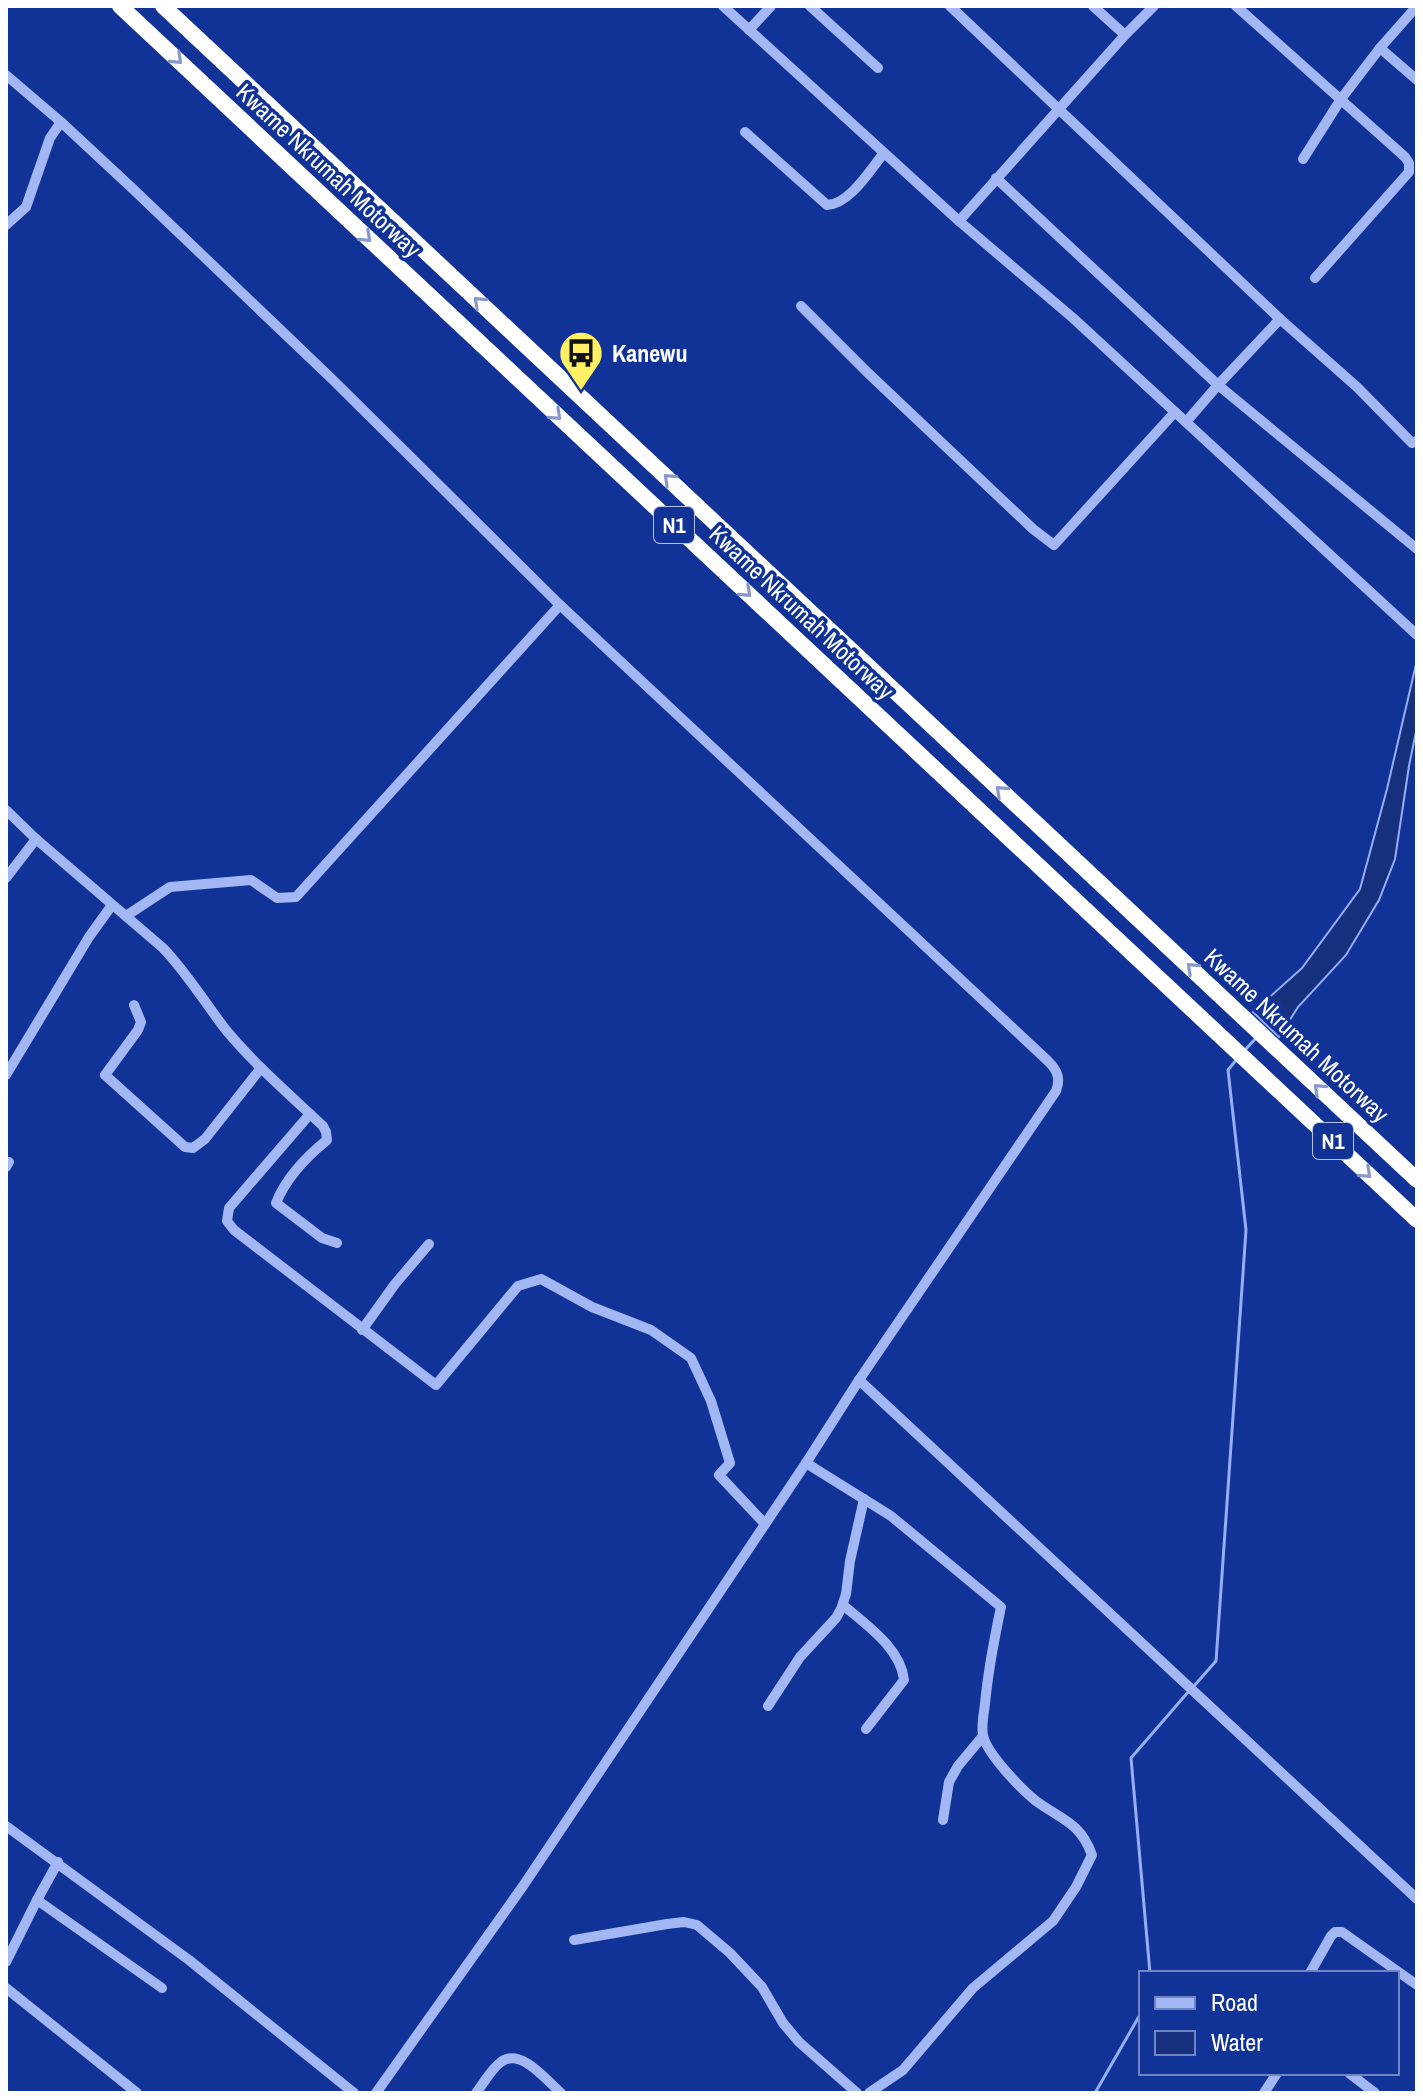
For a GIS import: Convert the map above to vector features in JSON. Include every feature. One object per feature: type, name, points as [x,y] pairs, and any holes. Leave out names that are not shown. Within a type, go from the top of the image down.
[{"type":"highway","name":"Kwame Nkrumah Motorway","points":[[120,6],[1417,1220]]},
{"type":"highway","name":"Kwame Nkrumah Motorway","points":[[163,6],[1417,1180]]},
{"type":"street","points":[[723,6],[959,221],[1073,318],[1417,635]]},
{"type":"street","points":[[749,30],[771,6]]},
{"type":"street","points":[[810,6],[878,68]]},
{"type":"street","points":[[950,6],[1280,319],[1357,387],[1412,443],[1417,441]]},
{"type":"street","points":[[1093,6],[1125,35]]},
{"type":"street","points":[[959,221],[1154,6]]},
{"type":"street","points":[[1236,6],[1409,163],[1409,172],[1315,278]]},
{"type":"street","points":[[1303,159],[1341,99],[1417,6]]},
{"type":"street","points":[[1380,48],[1417,80]]},
{"type":"street","points":[[6,75],[61,122],[332,379],[560,605],[1048,1061],[1058,1076],[1056,1091],[859,1380],[523,1886],[376,2093]]},
{"type":"street","points":[[6,225],[26,207],[50,138],[61,122]]},
{"type":"street","points":[[745,132],[827,205],[845,199],[884,153]]},
{"type":"street","points":[[996,178],[1218,385],[1417,549]]},
{"type":"street","points":[[801,306],[1033,529],[1054,545],[1175,412]]},
{"type":"street","points":[[1186,422],[1280,319]]},
{"type":"street","points":[[126,916],[170,887],[251,880],[277,898],[296,897],[560,605]]},
{"type":"street","points":[[6,810],[176,961],[229,1033],[323,1126],[327,1140],[282,1187],[276,1203],[322,1238],[337,1243]]},
{"type":"street","points":[[6,878],[36,839]]},
{"type":"street","points":[[6,1075],[89,937],[112,905]]},
{"type":"street","points":[[134,1005],[141,1022],[138,1030],[105,1075],[185,1147],[193,1148],[205,1139],[261,1068]]},
{"type":"street","points":[[310,1114],[229,1208],[227,1221],[234,1230],[436,1385],[518,1286],[541,1279],[592,1307],[651,1330],[691,1358],[711,1401],[730,1463],[719,1475],[765,1524]]},
{"type":"street","points":[[362,1330],[429,1244]]},
{"type":"street","points":[[859,1380],[1417,1899]]},
{"type":"street","points":[[806,1463],[891,1516],[1001,1607],[988,1667],[983,1736],[1000,1764],[1035,1800],[1076,1826],[1086,1839],[1092,1855],[1076,1887],[1053,1921],[973,1988],[903,2070],[869,2093]]},
{"type":"street","points":[[768,1706],[800,1657],[836,1618],[843,1605],[864,1499]]},
{"type":"street","points":[[843,1605],[887,1644],[905,1675],[866,1729]]},
{"type":"street","points":[[943,1820],[949,1782],[983,1736]]},
{"type":"street","points":[[6,1826],[189,1960],[354,2093]]},
{"type":"street","points":[[6,1962],[58,1862]]},
{"type":"street","points":[[37,1900],[162,1988]]},
{"type":"street","points":[[574,1940],[667,1924],[684,1922],[697,1925],[730,1953],[762,1987],[783,2023],[799,2042],[857,2093]]},
{"type":"street","points":[[1311,1971],[1335,1932],[1342,1932],[1397,1971]]},
{"type":"street","points":[[1399,1972],[1417,1985]]},
{"type":"street","points":[[6,1988],[137,2093]]},
{"type":"street","points":[[476,2093],[498,2064],[518,2057],[561,2093]]},
{"type":"street","points":[[1264,2093],[1276,2075]]},
{"type":"street","points":[[1352,2075],[1375,2093]]},
{"type":"water","points":[[1417,660],[1417,727],[1395,859],[1379,900],[1346,955],[1298,1007],[1279,1037],[1253,1012],[1302,968],[1360,889]]},
{"type":"waterway","points":[[1245,1050],[1256,1038]]},
{"type":"waterway","points":[[1194,1686],[1216,1661],[1246,1230],[1228,1070],[1237,1059]]},
{"type":"waterway","points":[[1150,1971],[1131,1758],[1189,1691]]},
{"type":"waterway","points":[[1095,2093],[1139,2016]]},
{"type":"place","name":"Kanewu","points":[[581,392]]}]
